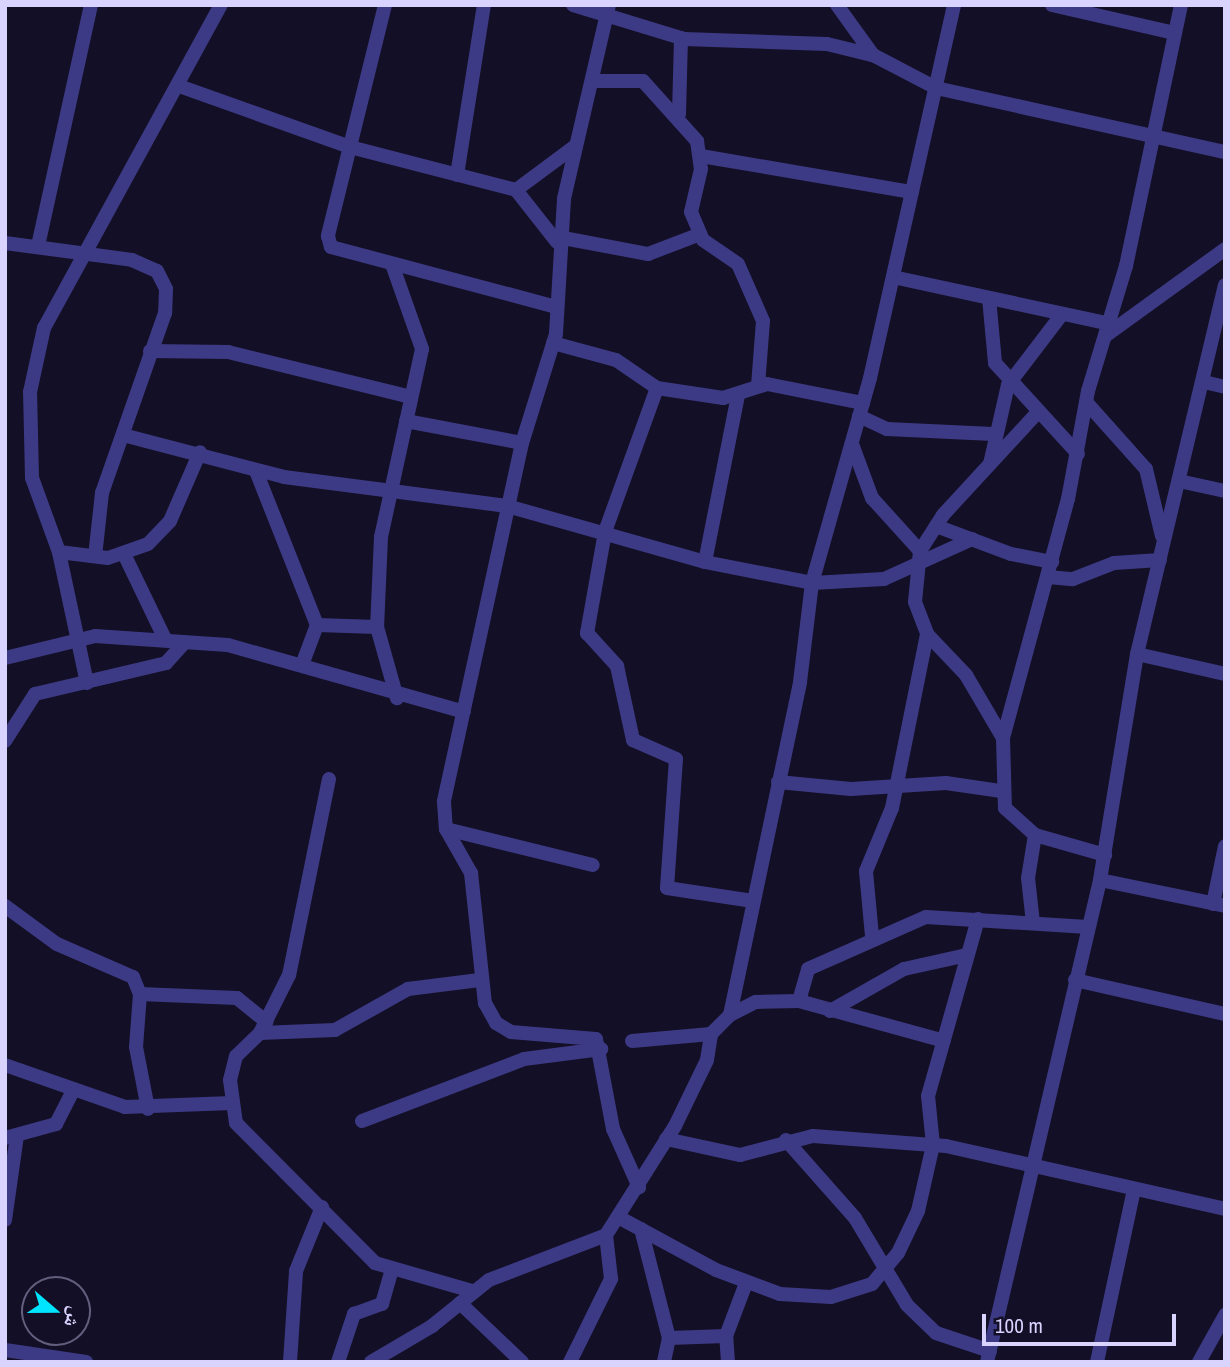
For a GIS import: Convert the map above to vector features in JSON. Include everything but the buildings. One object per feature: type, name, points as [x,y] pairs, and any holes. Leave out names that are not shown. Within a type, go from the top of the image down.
[{"type":"street","points":[[38,246],[91,5]]},
{"type":"street","points":[[86,683],[75,642],[59,552],[32,478],[30,392],[44,328],[83,251],[179,86],[221,5]]},
{"type":"street","points":[[385,5],[329,242],[336,252],[556,307]]},
{"type":"street","points":[[457,175],[484,5]]},
{"type":"street","points":[[573,5],[607,12],[681,38],[827,44],[873,55],[936,88],[1225,152]]},
{"type":"street","points":[[837,5],[873,55]]},
{"type":"street","points":[[730,1015],[778,782],[812,583],[861,409],[954,5]]},
{"type":"street","points":[[1105,855],[1035,835],[1018,824],[1001,791],[1003,738],[1052,562],[1086,402],[1108,330],[1181,5]]},
{"type":"street","points":[[1059,6],[1174,33]]},
{"type":"street","points":[[607,12],[574,147],[557,240],[553,343],[522,443],[464,712],[448,772],[446,829],[471,873],[479,980],[496,1023],[511,1032],[589,1034],[601,1049],[613,1129],[639,1187]]},
{"type":"street","points":[[679,114],[681,38]]},
{"type":"street","points":[[592,81],[643,81],[679,114],[701,156],[691,212],[700,234],[738,264],[763,321],[758,386]]},
{"type":"street","points":[[179,86],[350,147],[516,190],[557,240],[648,254],[700,234]]},
{"type":"street","points":[[516,190],[574,147]]},
{"type":"street","points":[[701,156],[912,192]]},
{"type":"street","points":[[5,243],[83,251],[157,271],[166,289],[165,313],[102,493],[95,556]]},
{"type":"street","points":[[1108,330],[1225,249]]},
{"type":"street","points":[[393,267],[422,349],[387,487],[377,627],[397,698]]},
{"type":"street","points":[[893,277],[1062,314],[1108,330]]},
{"type":"street","points":[[786,1140],[839,1196],[907,1305],[936,1334],[989,1356],[1074,980],[1100,880],[1137,654],[1225,285]]},
{"type":"street","points":[[989,298],[989,347],[1008,385],[1038,412],[1077,454]]},
{"type":"street","points":[[990,464],[993,434],[1008,385],[1062,314]]},
{"type":"street","points":[[553,343],[616,360],[657,388],[738,396],[758,386],[791,386],[861,409],[887,429],[993,434]]},
{"type":"street","points":[[150,351],[228,352],[411,397]]},
{"type":"street","points":[[1204,382],[1225,387]]},
{"type":"street","points":[[657,388],[605,532],[587,633],[617,666],[633,740],[676,759],[667,888],[753,901]]},
{"type":"street","points":[[705,562],[738,396]]},
{"type":"street","points":[[1086,402],[1146,469],[1157,493],[1164,545]]},
{"type":"street","points":[[1003,738],[966,675],[927,634],[915,602],[915,570],[920,551],[960,491],[990,464],[1038,412]]},
{"type":"street","points":[[405,421],[522,443]]},
{"type":"street","points":[[123,435],[200,452],[256,471],[387,487],[507,506],[705,562],[812,583],[854,584],[915,570],[972,539]]},
{"type":"street","points":[[852,443],[872,498],[920,551]]},
{"type":"street","points":[[59,552],[125,556],[170,521],[200,452]]},
{"type":"street","points":[[256,471],[317,625],[302,665]]},
{"type":"street","points":[[1179,481],[1225,491]]},
{"type":"street","points":[[936,526],[1052,562]]},
{"type":"street","points":[[125,556],[165,639]]},
{"type":"street","points":[[1048,577],[1073,579],[1114,563],[1160,560]]},
{"type":"street","points":[[317,625],[377,627]]},
{"type":"street","points":[[872,936],[866,871],[896,786],[927,634]]},
{"type":"street","points":[[5,658],[75,642],[165,639],[228,645],[302,665],[397,698],[464,712]]},
{"type":"street","points":[[5,741],[36,694],[166,663],[186,642]]},
{"type":"street","points":[[1137,654],[1225,674]]},
{"type":"street","points":[[329,779],[289,975],[264,1027],[236,1056],[232,1103],[247,1136],[322,1207],[363,1254],[391,1269],[472,1291]]},
{"type":"street","points":[[778,782],[896,786],[946,783],[1001,791]]},
{"type":"street","points":[[446,829],[593,865]]},
{"type":"street","points":[[1033,923],[1028,878],[1035,835]]},
{"type":"street","points":[[1100,880],[1219,905],[1225,846]]},
{"type":"street","points":[[5,906],[57,944],[117,967],[133,977],[140,995],[136,1047],[148,1109]]},
{"type":"street","points":[[799,1001],[808,969],[872,936],[926,917],[1088,927]]},
{"type":"street","points":[[620,1218],[746,1283],[780,1294],[831,1297],[872,1284],[887,1269],[914,1224],[933,1145],[929,1096],[978,919]]},
{"type":"street","points":[[830,1010],[904,969],[967,955]]},
{"type":"street","points":[[140,995],[237,998],[264,1027],[335,1030],[408,989],[479,980]]},
{"type":"street","points":[[1074,980],[1225,1014]]},
{"type":"street","points":[[371,1362],[460,1303],[472,1291],[606,1235],[620,1218],[666,1139],[707,1060],[711,1034],[730,1015],[756,1002],[799,1001],[944,1041]]},
{"type":"street","points":[[632,1041],[711,1034]]},
{"type":"street","points":[[362,1121],[524,1059],[601,1049]]},
{"type":"street","points":[[5,1065],[72,1093],[148,1109],[232,1103]]},
{"type":"street","points":[[5,1220],[11,1137],[56,1124],[72,1093]]},
{"type":"street","points":[[666,1139],[740,1155],[786,1140],[813,1136],[933,1145],[1225,1209]]},
{"type":"street","points":[[1097,1362],[1134,1189]]},
{"type":"street","points":[[290,1362],[296,1271],[322,1207]]},
{"type":"street","points":[[641,1229],[668,1339],[664,1362]]},
{"type":"street","points":[[570,1362],[611,1279],[606,1235]]},
{"type":"street","points":[[338,1362],[354,1314],[382,1304],[391,1269]]},
{"type":"street","points":[[728,1362],[726,1336],[746,1283]]},
{"type":"street","points":[[460,1303],[522,1362]]},
{"type":"street","points":[[1199,1362],[1225,1315]]},
{"type":"street","points":[[668,1339],[726,1336]]},
{"type":"street","points":[[5,1350],[86,1362]]}]
